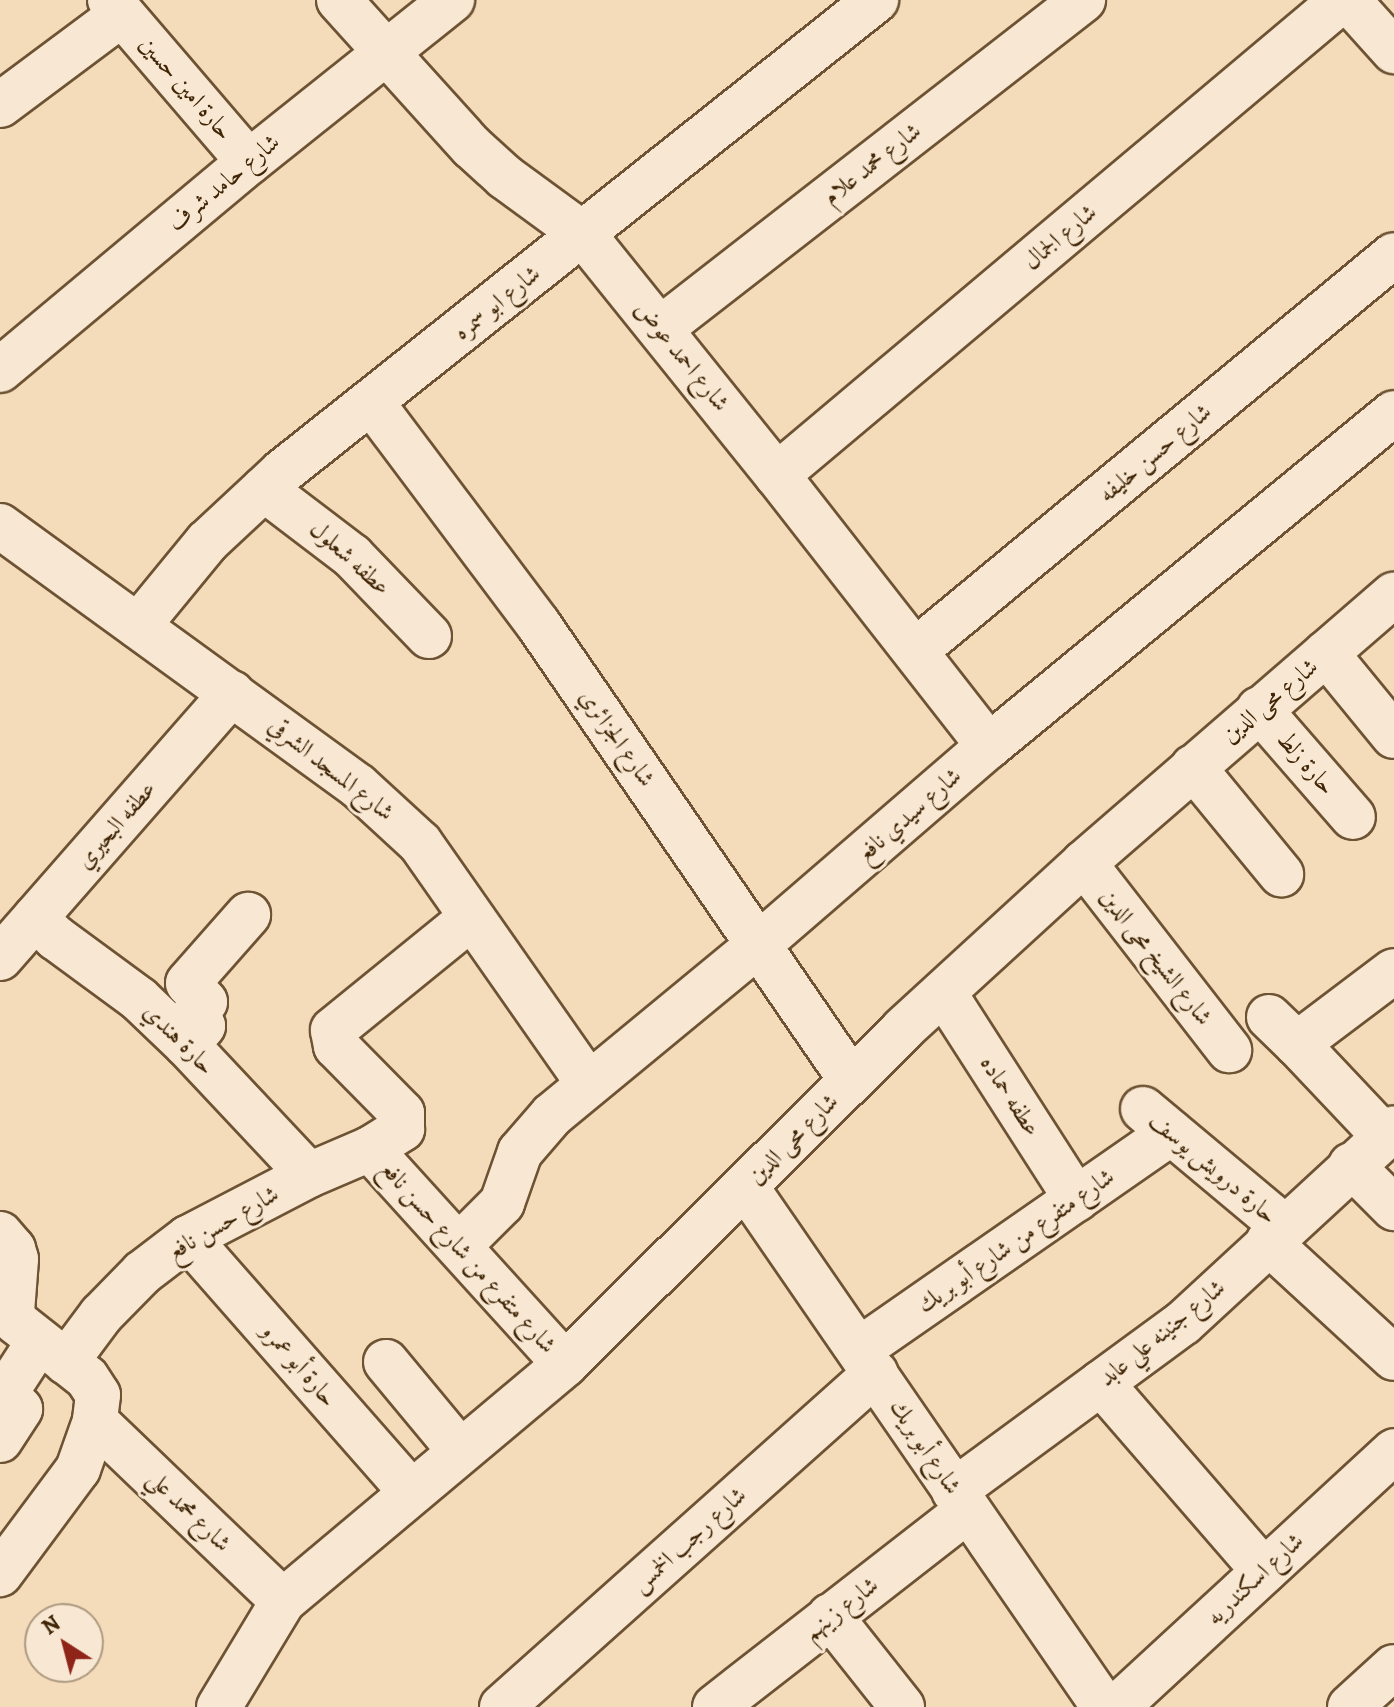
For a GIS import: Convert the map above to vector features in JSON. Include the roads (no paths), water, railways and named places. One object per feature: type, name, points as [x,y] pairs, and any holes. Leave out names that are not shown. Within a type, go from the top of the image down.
[{"type":"street","name":"شارع احمد عوض","points":[[339,0],[472,147],[505,177],[583,234],[989,746]]},
{"type":"street","name":"شارع حامد شرف","points":[[0,370],[249,162],[452,0]]},
{"type":"street","name":"شارع ابو سمره","points":[[138,626],[207,542],[264,489],[876,0]]},
{"type":"street","name":"شارع محمد علام","points":[[660,329],[1083,0]]},
{"type":"street","points":[[1345,0],[1394,51]]},
{"type":"street","name":"شارع الجمال","points":[[777,475],[1345,0]]},
{"type":"street","name":"حارة امين حسين","points":[[0,105],[116,7],[249,162]]},
{"type":"street","name":"شارع حسن خليفه","points":[[915,651],[1394,255]]},
{"type":"street","name":"شارع الجزائري","points":[[372,403],[538,624],[851,1080]]},
{"type":"street","name":"شارع سيدي نافع","points":[[459,1246],[502,1203],[520,1152],[531,1135],[989,746],[1394,413]]},
{"type":"street","name":"عطفه شعلول","points":[[264,489],[352,556],[429,636]]},
{"type":"street","name":"شارع المسجد الشرقي","points":[[0,526],[358,786],[409,832],[589,1084]]},
{"type":"street","name":"شارع محى الدين","points":[[219,1707],[283,1601],[565,1364],[851,1080],[944,993],[1084,863],[1394,594]]},
{"type":"street","points":[[1326,653],[1394,736]]},
{"type":"street","name":"عطفه البحيري","points":[[0,958],[232,693]]},
{"type":"street","name":"حارة زلط","points":[[1259,709],[1353,817]]},
{"type":"street","points":[[1193,767],[1281,874]]},
{"type":"street","name":"شارع الشيخ محى الدين","points":[[1084,863],[1229,1050]]},
{"type":"street","points":[[187,1045],[203,1026],[194,1015],[205,1002],[187,985],[248,915]]},
{"type":"street","name":"حارة هندي","points":[[35,918],[56,938],[139,999],[187,1045],[309,1175]]},
{"type":"street","name":"شارع حسن نافع","points":[[0,1440],[20,1409],[8,1396],[8,1389],[101,1315],[142,1273],[188,1238],[399,1132],[405,1121],[402,1113],[336,1046],[333,1030],[471,918]]},
{"type":"street","points":[[1389,1132],[1283,1031],[1394,971]]},
{"type":"street","name":"عطفه حماده","points":[[944,993],[1076,1199]]},
{"type":"street","name":"شارع متفرع من شارع أبو بريك","points":[[868,1361],[1076,1199],[1157,1121]]},
{"type":"street","name":"حارة درويش يوسف","points":[[1157,1121],[1276,1235],[1394,1358]]},
{"type":"street","name":"شارع جنينه علي عابد","points":[[960,1501],[1101,1383],[1183,1323],[1389,1132]]},
{"type":"street","name":"شارع متفرع من شارع حسن نافع","points":[[370,1149],[565,1364]]},
{"type":"street","points":[[1351,1165],[1394,1208]]},
{"type":"street","name":"شارع أبو بريك","points":[[746,1187],[1104,1707]]},
{"type":"street","points":[[0,1234],[13,1249],[16,1259],[12,1312],[16,1322],[96,1388],[95,1421],[78,1469],[0,1574]]},
{"type":"street","name":"حارة أبو عمرو","points":[[188,1238],[411,1492]]},
{"type":"street","name":"شارع رجب الخمس","points":[[502,1707],[868,1361]]},
{"type":"street","points":[[386,1362],[460,1451]]},
{"type":"street","points":[[1101,1383],[1264,1571]]},
{"type":"street","name":"شارع محمد علي","points":[[95,1421],[283,1601]]},
{"type":"street","name":"شارع اسكندريه","points":[[1117,1707],[1394,1451]]},
{"type":"street","name":"شارع زينهم","points":[[717,1706],[830,1616],[960,1501]]},
{"type":"street","points":[[830,1616],[902,1707]]},
{"type":"street","points":[[1350,1707],[1394,1667]]}]
